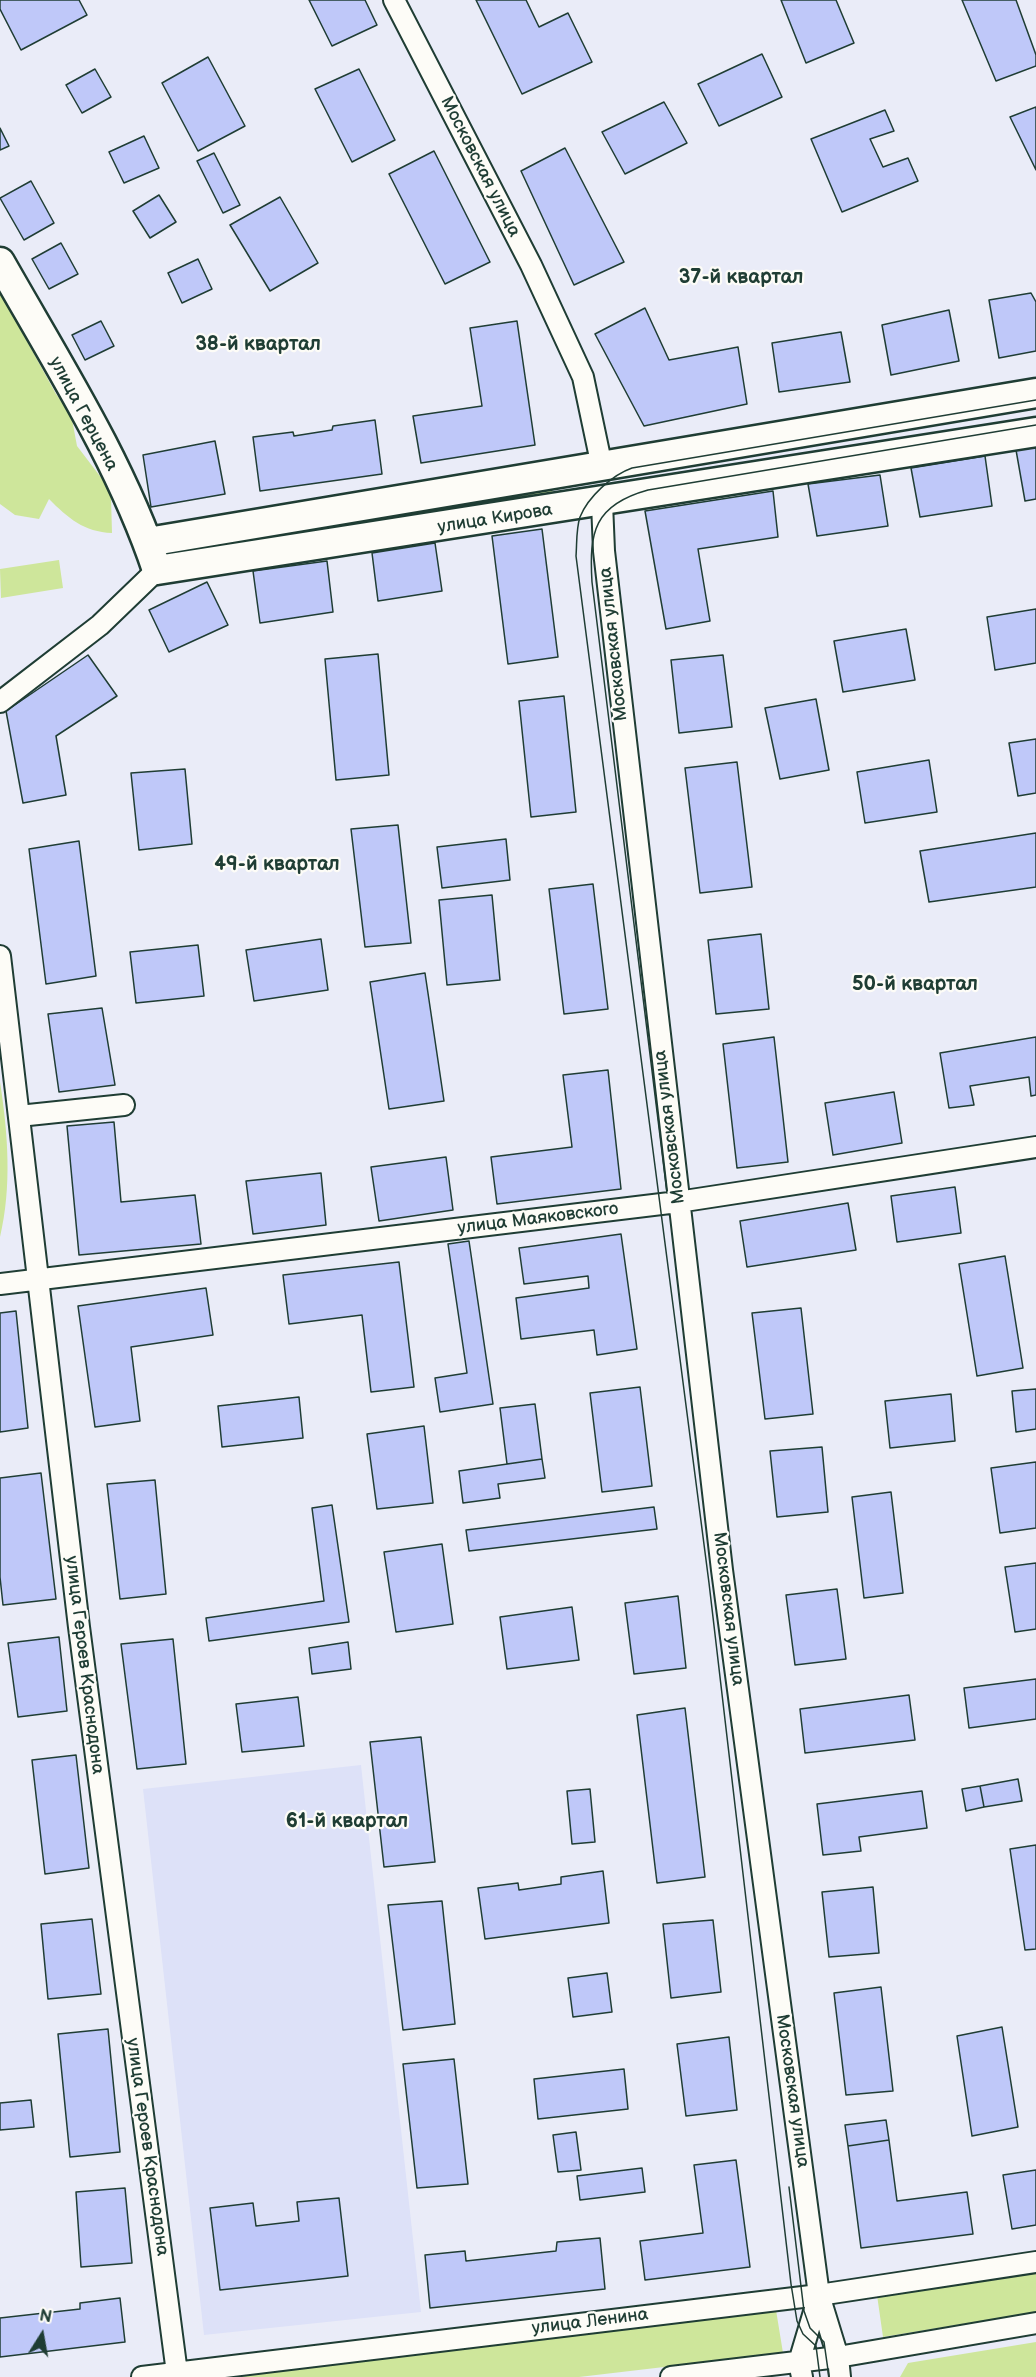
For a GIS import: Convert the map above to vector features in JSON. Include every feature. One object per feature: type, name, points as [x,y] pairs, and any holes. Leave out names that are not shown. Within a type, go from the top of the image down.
[{"type":"street","name":"Московская улица","points":[[394,0],[531,265],[583,377],[602,467],[604,551],[724,1582],[819,2295],[838,2357],[840,2377]]},
{"type":"street","name":"улица Герцена","points":[[0,262],[77,399],[148,542],[158,570]]},
{"type":"street","name":"улица Кирова","points":[[148,542],[1036,393]]},
{"type":"street","name":"улица Кирова","points":[[158,570],[602,503],[1036,432]]},
{"type":"street","points":[[0,702],[100,625],[158,570]]},
{"type":"street","name":"улица Героев Краснодона","points":[[0,956],[79,1627],[177,2373]]},
{"type":"street","points":[[19,1116],[124,1105]]},
{"type":"street","name":"улица Маяковского","points":[[0,1284],[678,1202],[1036,1147]]},
{"type":"street","name":"улица Ленина","points":[[142,2377],[819,2295],[1036,2262]]},
{"type":"street","name":"Московская улица","points":[[801,2370],[819,2295]]},
{"type":"street","points":[[671,2377],[801,2370],[838,2357],[1036,2323]]},
{"type":"shaded area","points":[[361,1765],[421,2312],[204,2335],[143,1789]]},
{"type":"green space","points":[[0,292],[56,394],[71,414],[77,446],[106,484],[111,497],[112,533],[93,530],[77,523],[49,499],[39,519],[15,515],[0,504]]},
{"type":"green space","points":[[551,483],[554,501],[166,562],[163,544]]},
{"type":"green space","points":[[59,560],[63,588],[1,598],[0,569]]},
{"type":"green space","points":[[0,1082],[8,1160],[6,1199],[0,1237]]},
{"type":"green space","points":[[1036,2272],[1036,2312],[883,2337],[877,2295]]},
{"type":"green space","points":[[776,2310],[783,2353],[579,2377],[221,2377]]},
{"type":"green space","points":[[1036,2342],[1036,2377],[900,2377],[908,2363]]},
{"type":"building","points":[[0,0],[79,0],[87,15],[21,50],[0,9]]},
{"type":"building","points":[[309,0],[365,0],[377,25],[332,46]]},
{"type":"building","points":[[476,0],[526,0],[539,27],[568,13],[592,62],[522,94]]},
{"type":"building","points":[[781,0],[836,0],[854,43],[806,63]]},
{"type":"building","points":[[962,0],[1016,0],[1036,55],[1036,66],[996,81]]},
{"type":"building","points":[[762,54],[782,97],[719,126],[698,84]]},
{"type":"building","points":[[208,57],[245,126],[198,151],[162,83]]},
{"type":"building","points":[[95,69],[111,97],[82,113],[66,85]]},
{"type":"building","points":[[359,69],[395,140],[352,162],[315,89]]},
{"type":"building","points":[[664,102],[687,143],[625,174],[602,132]]},
{"type":"building","points":[[1036,107],[1036,170],[1010,117]]},
{"type":"building","points":[[885,110],[894,131],[870,139],[883,167],[908,158],[918,181],[842,212],[811,139]]},
{"type":"building","points":[[0,128],[9,146],[0,150]]},
{"type":"building","points":[[144,136],[159,168],[124,183],[109,152]]},
{"type":"building","points":[[565,148],[624,262],[574,285],[521,171]]},
{"type":"building","points":[[434,151],[490,262],[445,284],[389,174]]},
{"type":"building","points":[[214,153],[240,205],[223,213],[197,161]]},
{"type":"building","points":[[31,181],[54,223],[24,240],[0,198]]},
{"type":"building","points":[[159,195],[176,222],[150,238],[133,211]]},
{"type":"building","points":[[280,197],[318,263],[270,291],[230,225]]},
{"type":"building","points":[[61,243],[78,274],[49,289],[32,259]]},
{"type":"building","points":[[198,259],[212,289],[182,303],[168,273]]},
{"type":"building","points":[[1031,293],[1036,302],[1036,351],[999,358],[989,300]]},
{"type":"building","points":[[645,308],[669,360],[738,347],[747,404],[644,426],[595,334]]},
{"type":"building","points":[[949,310],[959,361],[891,375],[882,325]]},
{"type":"building","points":[[101,321],[114,346],[85,360],[72,335]]},
{"type":"building","points":[[517,321],[535,445],[421,463],[413,416],[482,406],[470,328]]},
{"type":"building","points":[[841,332],[850,382],[779,392],[772,343]]},
{"type":"building","points":[[375,420],[382,474],[260,491],[253,437],[293,432],[294,436],[332,430],[333,426]]},
{"type":"building","points":[[215,441],[225,494],[151,507],[143,455]]},
{"type":"building","points":[[1036,447],[1036,499],[1025,501],[1016,450]]},
{"type":"building","points":[[985,456],[992,506],[920,517],[911,468]]},
{"type":"building","points":[[880,475],[888,526],[817,536],[808,484]]},
{"type":"building","points":[[773,491],[778,537],[698,549],[710,621],[666,629],[645,511]]},
{"type":"building","points":[[542,529],[558,657],[508,664],[492,536]]},
{"type":"building","points":[[435,543],[442,591],[378,601],[372,553]]},
{"type":"building","points":[[327,561],[333,612],[260,623],[253,571]]},
{"type":"building","points":[[207,582],[228,625],[169,652],[149,610]]},
{"type":"building","points":[[1036,609],[1036,663],[995,670],[987,617]]},
{"type":"building","points":[[906,629],[915,680],[843,692],[834,641]]},
{"type":"building","points":[[378,654],[389,775],[336,780],[325,659]]},
{"type":"building","points":[[88,655],[117,696],[56,736],[66,795],[23,803],[6,711]]},
{"type":"building","points":[[723,655],[732,727],[679,733],[671,660]]},
{"type":"building","points":[[564,696],[576,812],[531,817],[519,701]]},
{"type":"building","points":[[816,699],[829,770],[780,779],[765,708]]},
{"type":"building","points":[[1036,739],[1036,793],[1018,796],[1009,743]]},
{"type":"building","points":[[929,760],[937,812],[865,823],[857,772]]},
{"type":"building","points":[[737,762],[752,887],[700,893],[685,768]]},
{"type":"building","points":[[185,769],[192,844],[139,850],[131,773]]},
{"type":"building","points":[[398,825],[411,943],[365,947],[351,829]]},
{"type":"building","points":[[1036,833],[1036,887],[929,902],[920,851]]},
{"type":"building","points":[[506,839],[510,880],[442,888],[437,847]]},
{"type":"building","points":[[79,841],[96,976],[46,984],[29,849]]},
{"type":"building","points":[[593,884],[608,1009],[564,1014],[549,889]]},
{"type":"building","points":[[492,895],[500,980],[447,985],[439,900]]},
{"type":"building","points":[[761,934],[769,1009],[716,1014],[708,940]]},
{"type":"building","points":[[321,939],[328,990],[254,1001],[246,950]]},
{"type":"building","points":[[198,945],[204,996],[136,1003],[130,952]]},
{"type":"building","points":[[425,973],[444,1101],[389,1109],[370,982]]},
{"type":"building","points":[[102,1008],[115,1085],[59,1092],[48,1014]]},
{"type":"building","points":[[774,1037],[788,1162],[737,1168],[723,1044]]},
{"type":"building","points":[[1036,1037],[1036,1095],[1031,1096],[1029,1077],[970,1086],[974,1105],[949,1108],[940,1053]]},
{"type":"building","points":[[608,1070],[621,1189],[497,1204],[491,1157],[572,1147],[563,1075]]},
{"type":"building","points":[[894,1092],[902,1143],[833,1155],[825,1103]]},
{"type":"building","points":[[114,1122],[121,1202],[195,1195],[201,1244],[79,1255],[67,1126]]},
{"type":"building","points":[[446,1157],[453,1210],[379,1221],[371,1167]]},
{"type":"building","points":[[321,1173],[326,1225],[253,1234],[246,1181]]},
{"type":"building","points":[[955,1187],[961,1233],[897,1242],[891,1196]]},
{"type":"building","points":[[848,1203],[856,1250],[747,1267],[740,1221]]},
{"type":"building","points":[[621,1234],[637,1349],[597,1355],[594,1330],[521,1339],[516,1298],[589,1288],[588,1276],[524,1284],[519,1248]]},
{"type":"building","points":[[469,1241],[493,1404],[440,1412],[435,1378],[467,1373],[448,1244]]},
{"type":"building","points":[[1005,1256],[1023,1368],[977,1376],[959,1264]]},
{"type":"building","points":[[399,1262],[414,1387],[371,1392],[362,1315],[289,1324],[283,1275]]},
{"type":"building","points":[[206,1288],[213,1335],[131,1347],[140,1421],[95,1427],[78,1306]]},
{"type":"building","points":[[801,1308],[813,1414],[765,1419],[752,1313]]},
{"type":"building","points":[[16,1311],[28,1428],[0,1432],[0,1313]]},
{"type":"building","points":[[640,1387],[652,1486],[602,1492],[590,1393]]},
{"type":"building","points":[[1036,1389],[1036,1429],[1016,1432],[1012,1391]]},
{"type":"building","points":[[951,1394],[955,1441],[890,1448],[885,1401]]},
{"type":"building","points":[[299,1397],[303,1438],[222,1447],[218,1406]]},
{"type":"building","points":[[535,1404],[542,1459],[507,1464],[500,1408]]},
{"type":"building","points":[[424,1426],[433,1503],[377,1509],[367,1434]]},
{"type":"building","points":[[822,1447],[828,1512],[777,1517],[770,1451]]},
{"type":"building","points":[[542,1459],[545,1478],[498,1484],[500,1498],[463,1503],[459,1471]]},
{"type":"building","points":[[1036,1462],[1036,1528],[1000,1533],[991,1468]]},
{"type":"building","points":[[41,1473],[56,1599],[3,1605],[0,1577],[0,1478]]},
{"type":"building","points":[[155,1480],[166,1594],[120,1599],[107,1484]]},
{"type":"building","points":[[891,1492],[903,1593],[864,1598],[852,1497]]},
{"type":"building","points":[[332,1505],[349,1622],[209,1641],[206,1618],[324,1601],[312,1508]]},
{"type":"building","points":[[654,1507],[657,1529],[469,1551],[466,1530]]},
{"type":"building","points":[[442,1544],[453,1624],[396,1632],[384,1552]]},
{"type":"building","points":[[1036,1563],[1036,1629],[1015,1632],[1005,1567]]},
{"type":"building","points":[[837,1589],[846,1659],[795,1665],[786,1595]]},
{"type":"building","points":[[678,1596],[686,1668],[634,1674],[625,1603]]},
{"type":"building","points":[[572,1607],[579,1660],[507,1669],[500,1617]]},
{"type":"building","points":[[59,1637],[67,1711],[18,1717],[8,1643]]},
{"type":"building","points":[[173,1639],[186,1764],[137,1769],[121,1644]]},
{"type":"building","points":[[348,1642],[351,1669],[312,1674],[309,1648]]},
{"type":"building","points":[[1036,1679],[1036,1719],[969,1728],[964,1688]]},
{"type":"building","points":[[909,1695],[915,1740],[805,1753],[800,1709]]},
{"type":"building","points":[[298,1697],[304,1746],[242,1752],[236,1704]]},
{"type":"building","points":[[685,1708],[705,1877],[657,1883],[637,1715]]},
{"type":"building","points":[[421,1737],[435,1862],[384,1867],[370,1742]]},
{"type":"building","points":[[76,1755],[89,1868],[45,1874],[32,1760]]},
{"type":"building","points":[[1018,1779],[1022,1801],[984,1807],[980,1786]]},
{"type":"building","points":[[980,1786],[984,1807],[966,1811],[962,1789]]},
{"type":"building","points":[[590,1789],[595,1842],[572,1844],[567,1791]]},
{"type":"building","points":[[922,1791],[927,1828],[859,1837],[861,1851],[823,1855],[817,1804]]},
{"type":"building","points":[[1036,1845],[1036,1949],[1025,1950],[1010,1849]]},
{"type":"building","points":[[603,1871],[609,1923],[485,1939],[478,1888],[518,1883],[519,1890],[561,1884],[561,1877]]},
{"type":"building","points":[[873,1887],[879,1953],[829,1957],[822,1892]]},
{"type":"building","points":[[442,1901],[455,2024],[403,2030],[388,1905]]},
{"type":"building","points":[[92,1919],[101,1994],[48,1999],[41,1924]]},
{"type":"building","points":[[713,1920],[721,1992],[671,1998],[663,1924]]},
{"type":"building","points":[[607,1973],[612,2012],[573,2017],[568,1978]]},
{"type":"building","points":[[881,1987],[893,2091],[846,2095],[834,1993]]},
{"type":"building","points":[[1002,2027],[1018,2127],[972,2136],[957,2036]]},
{"type":"building","points":[[108,2029],[120,2152],[70,2157],[58,2034]]},
{"type":"building","points":[[729,2037],[737,2110],[686,2116],[677,2044]]},
{"type":"building","points":[[454,2059],[468,2184],[417,2188],[403,2064]]},
{"type":"building","points":[[624,2069],[628,2109],[538,2119],[534,2079]]},
{"type":"building","points":[[31,2100],[34,2127],[0,2130],[0,2103]]},
{"type":"building","points":[[886,2120],[889,2140],[848,2146],[845,2125]]},
{"type":"building","points":[[576,2132],[581,2170],[558,2172],[553,2135]]},
{"type":"building","points":[[889,2140],[897,2201],[967,2192],[973,2234],[861,2248],[848,2146]]},
{"type":"building","points":[[736,2160],[750,2267],[645,2280],[640,2241],[703,2233],[694,2165]]},
{"type":"building","points":[[642,2168],[645,2192],[580,2200],[577,2176]]},
{"type":"building","points":[[1036,2170],[1036,2225],[1012,2229],[1003,2175]]},
{"type":"building","points":[[125,2188],[132,2263],[81,2267],[76,2192]]},
{"type":"building","points":[[339,2198],[348,2276],[220,2290],[210,2208],[253,2203],[256,2226],[299,2221],[297,2202]]},
{"type":"building","points":[[600,2238],[605,2289],[430,2308],[425,2255],[465,2251],[466,2261],[556,2251],[557,2242]]},
{"type":"building","points":[[120,2298],[125,2342],[0,2357],[0,2318],[80,2309],[80,2303]]},
{"type":"tram line","points":[[820,2377],[816,2346],[803,2334],[797,2321],[791,2284],[709,1583],[576,556],[577,531],[580,517],[595,495],[617,476],[632,468],[1036,400]]},
{"type":"tram line","points":[[667,1193],[592,582],[592,549],[599,523],[616,504],[648,490],[1036,425]]},
{"type":"tram line","points":[[789,2187],[804,2311],[810,2328],[824,2342],[829,2377]]},
{"type":"district","name":"37-й квартал","points":[[741,278]]},
{"type":"district","name":"38-й квартал","points":[[258,345]]},
{"type":"district","name":"49-й квартал","points":[[277,865]]},
{"type":"district","name":"50-й квартал","points":[[915,985]]},
{"type":"district","name":"61-й квартал","points":[[347,1822]]}]
